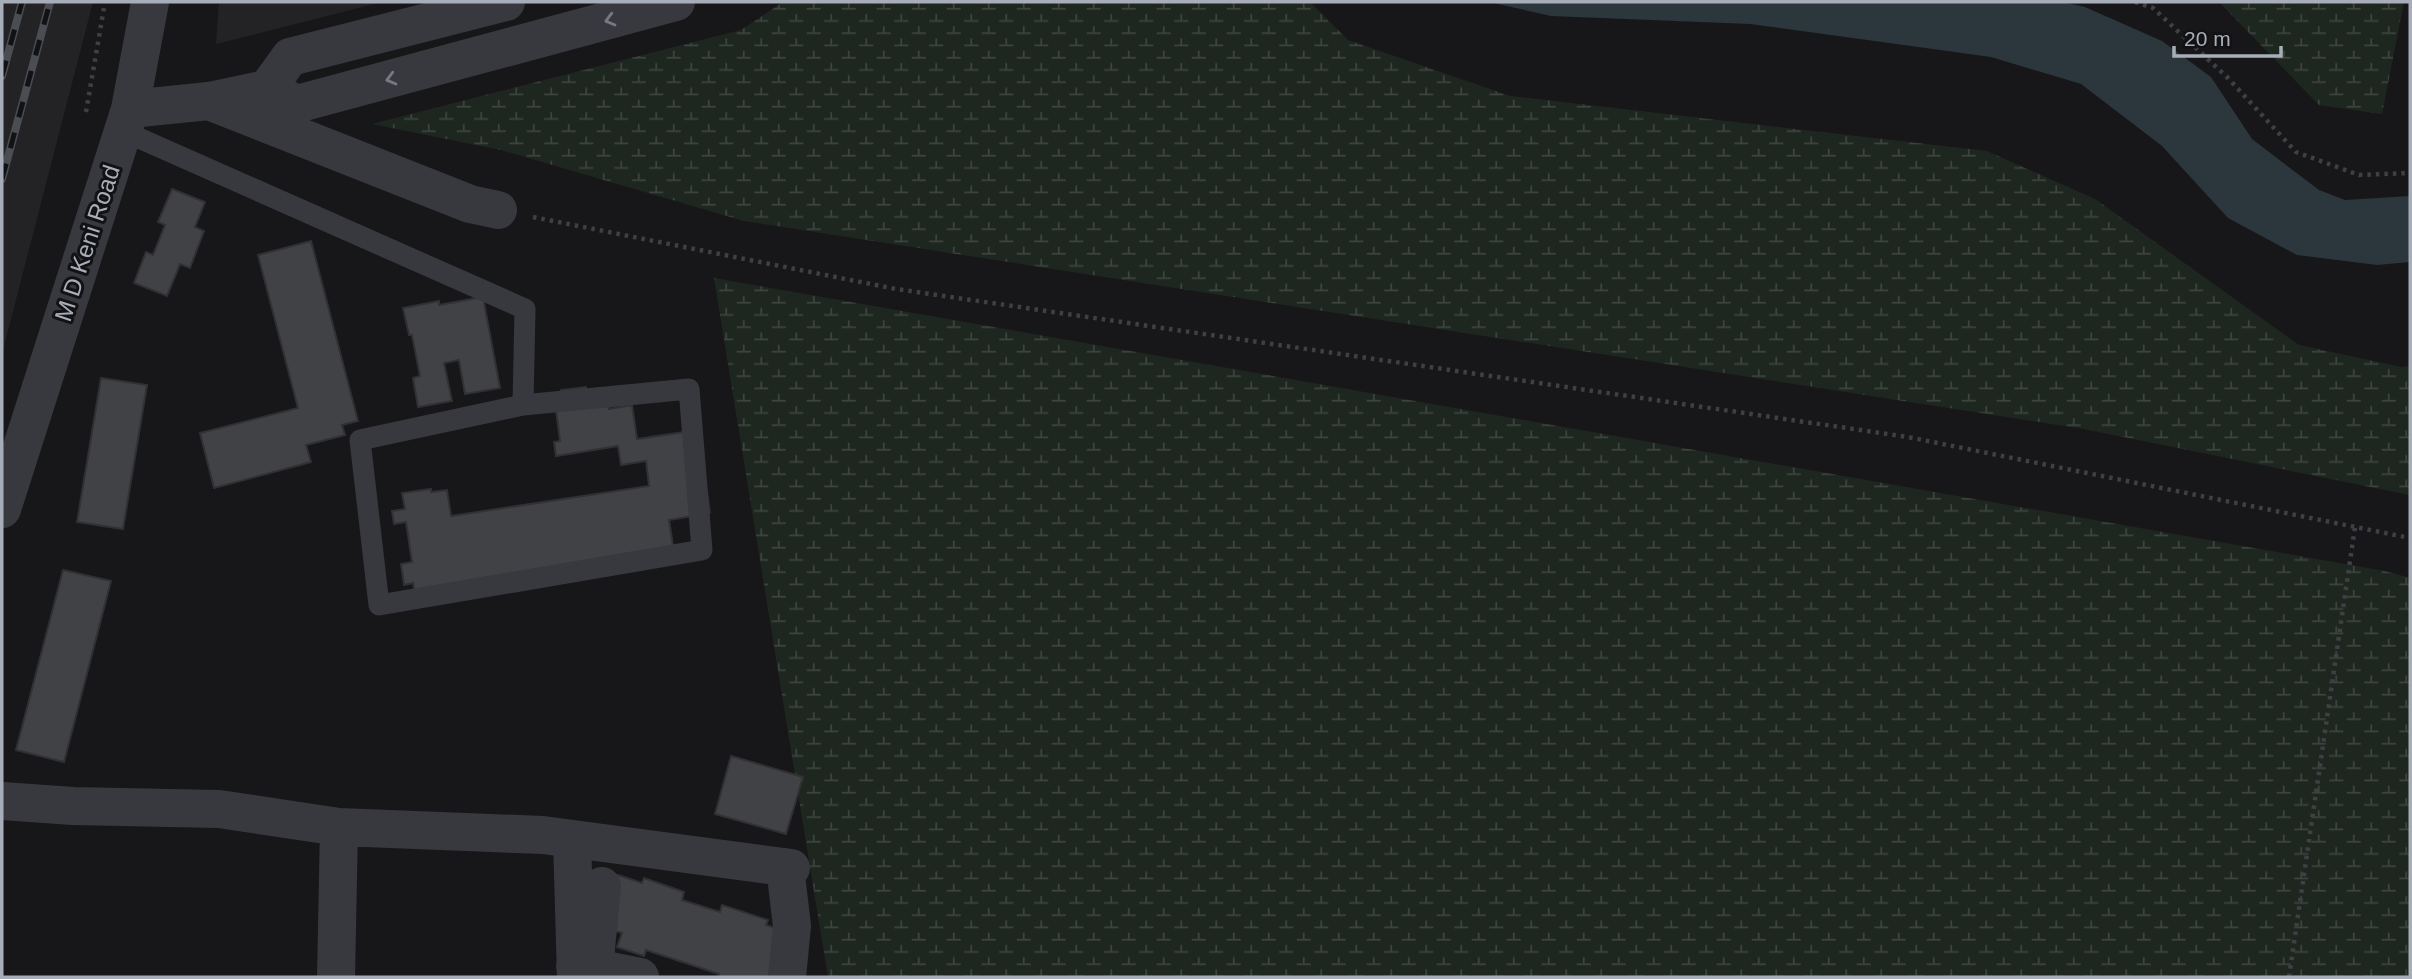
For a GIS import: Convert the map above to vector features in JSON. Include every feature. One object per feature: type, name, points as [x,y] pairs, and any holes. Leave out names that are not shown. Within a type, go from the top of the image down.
[{"type":"street","name":"M D Keni Road","points":[[2,509],[127,120],[150,2]]},
{"type":"street","points":[[267,89],[290,57],[506,2]]},
{"type":"street","points":[[127,120],[267,89],[297,104],[676,2]]},
{"type":"street","points":[[209,101],[470,204],[498,210]]},
{"type":"street","points":[[2,801],[219,810],[340,827],[543,835],[788,867],[792,926],[788,977]]},
{"type":"street","points":[[336,977],[340,827]]},
{"type":"street","points":[[572,839],[582,970]]},
{"type":"street","points":[[582,970],[602,886]]},
{"type":"street","points":[[582,970],[640,977]]},
{"type":"lane","points":[[127,120],[525,309],[523,405]]},
{"type":"lane","points":[[689,389],[702,550],[379,605],[360,440],[523,405],[689,389]]},
{"type":"path","points":[[86,112],[106,2]]},
{"type":"path","points":[[2135,2],[2153,8],[2228,78],[2296,152],[2359,175],[2410,173]]},
{"type":"path","points":[[498,210],[896,289],[1908,437],[2410,538]]},
{"type":"path","points":[[2289,977],[2355,527]]},
{"type":"shaded area","points":[[2,2],[93,2],[2,354]]},
{"type":"shaded area","points":[[219,2],[382,2],[216,44]]},
{"type":"shaded area","points":[[1489,2],[2063,2],[2085,7],[2162,41],[2211,77],[2252,139],[2319,190],[2345,200],[2410,196],[2410,262],[2377,265],[2297,255],[2228,218],[2162,146],[2081,84],[1991,57],[1750,24],[1551,16]]},
{"type":"green space","points":[[783,2],[1310,2],[1348,40],[1510,96],[1987,151],[2095,199],[2299,345],[2401,367],[2410,366],[2410,495],[2084,429],[744,221],[501,150],[372,124],[741,30]]},
{"type":"green space","points":[[2219,2],[2404,2],[2382,114],[2319,105]]},
{"type":"green space","points":[[714,278],[2385,571],[2410,578],[2410,977],[828,977]]},
{"type":"building","points":[[172,189],[205,202],[195,227],[204,231],[190,268],[180,264],[167,296],[134,283],[146,252],[153,255],[165,225],[158,222]]},
{"type":"building","points":[[311,241],[358,421],[342,425],[345,435],[306,445],[311,462],[214,488],[200,433],[298,408],[258,255]]},
{"type":"building","points":[[483,297],[500,388],[465,394],[459,360],[444,363],[452,401],[418,407],[413,378],[420,376],[412,335],[409,335],[403,308]]},
{"type":"building","points":[[101,378],[147,385],[123,529],[77,522]]},
{"type":"building","points":[[586,387],[587,393],[607,390],[609,409],[632,405],[637,439],[698,430],[710,513],[669,520],[675,558],[416,599],[413,583],[404,585],[401,564],[412,562],[406,522],[394,524],[392,511],[405,509],[402,493],[447,490],[451,516],[649,486],[646,461],[621,465],[618,446],[556,456],[554,442],[560,441],[556,410],[564,409],[561,390]]},
{"type":"building","points":[[63,570],[111,581],[64,762],[16,750]]},
{"type":"building","points":[[731,756],[803,777],[786,834],[715,814]]},
{"type":"building","points":[[618,875],[642,883],[644,878],[684,892],[682,900],[720,912],[722,905],[768,920],[766,925],[784,931],[768,977],[718,977],[719,974],[646,950],[644,956],[617,947],[622,933],[608,929],[608,905]]},
{"type":"railway","points":[[2,76],[22,2]]},
{"type":"railway","points":[[2,179],[50,2]]}]
